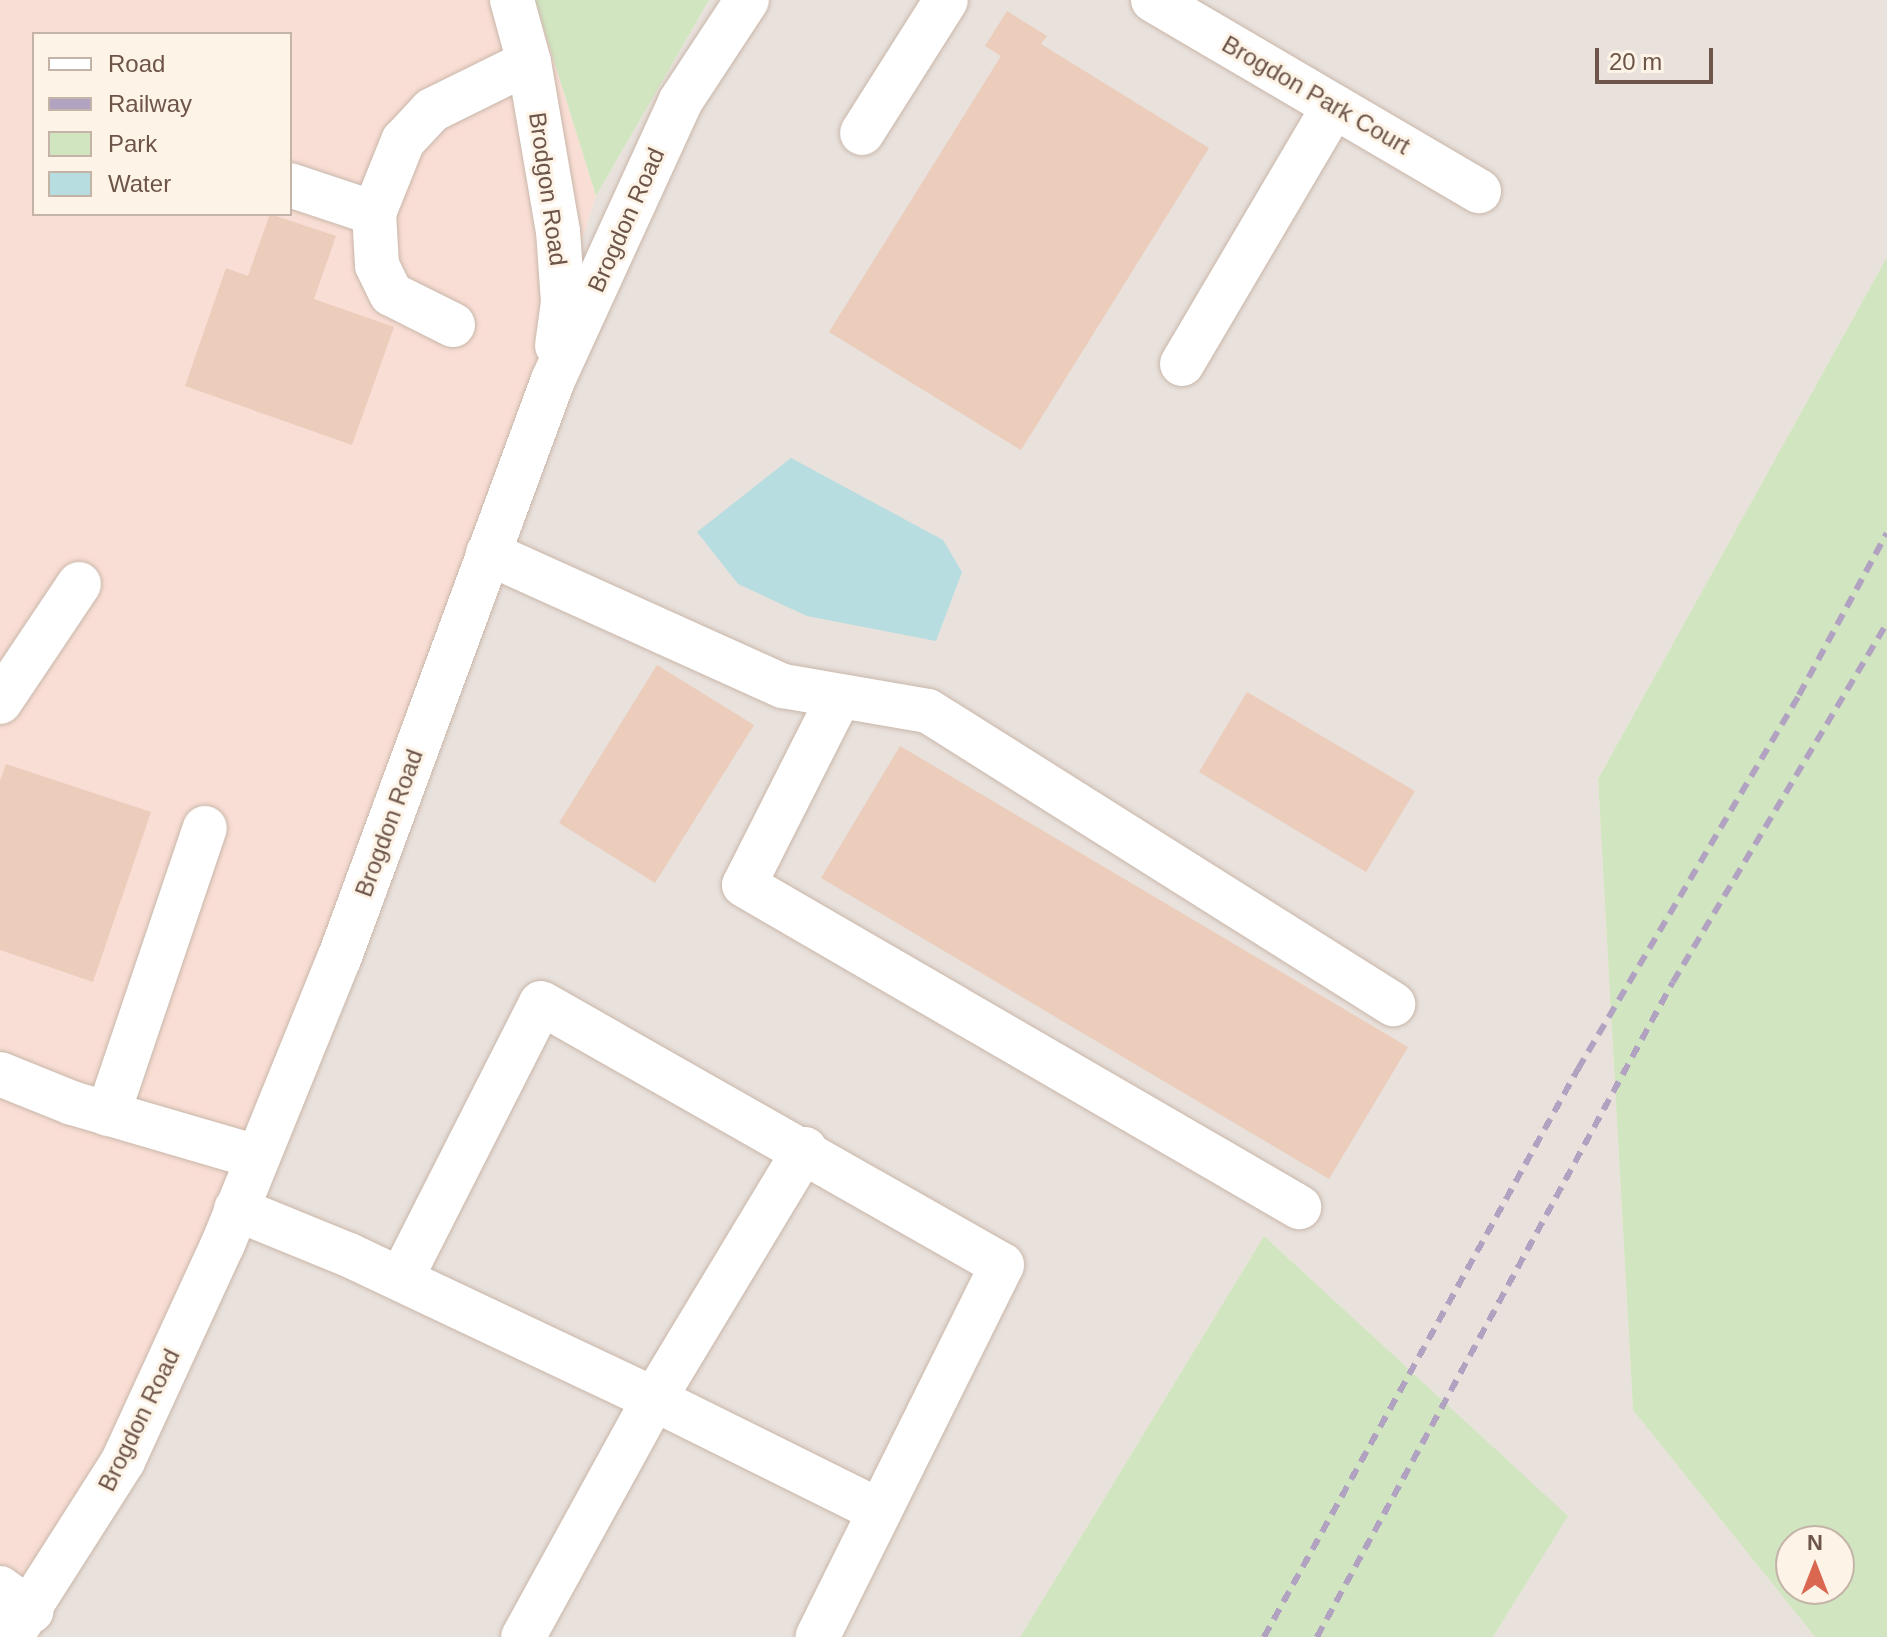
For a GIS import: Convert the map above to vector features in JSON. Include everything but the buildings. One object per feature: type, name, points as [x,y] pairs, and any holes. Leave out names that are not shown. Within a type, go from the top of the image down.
[{"type":"street","name":"Brodgon Road","points":[[512,0],[529,62],[558,231],[563,302],[553,380]]},
{"type":"street","name":"Brogdon Road","points":[[14,1612],[123,1461],[236,1209],[339,959],[553,380],[680,102],[747,0]]},
{"type":"street","points":[[862,133],[946,0]]},
{"type":"street","name":"Brogdon Park Court","points":[[1153,0],[1206,13],[1334,106],[1479,191]]},
{"type":"street","points":[[453,325],[391,294],[377,265],[374,213],[403,141],[432,110],[529,62]]},
{"type":"street","points":[[1182,364],[1334,106]]},
{"type":"street","points":[[292,186],[374,213]]},
{"type":"street","points":[[488,553],[783,686],[838,699],[928,711],[1393,1004]]},
{"type":"street","points":[[0,702],[79,584]]},
{"type":"street","points":[[838,699],[744,885],[1299,1207]]},
{"type":"street","points":[[108,1114],[205,828]]},
{"type":"street","points":[[401,1279],[541,1003],[805,1149],[1002,1265],[817,1637]]},
{"type":"street","points":[[0,1074],[108,1114],[257,1157]]},
{"type":"street","points":[[523,1637],[654,1399],[805,1149]]},
{"type":"street","points":[[236,1209],[401,1279],[880,1511]]},
{"type":"shaded area","points":[[0,0],[535,0],[596,196],[392,851],[120,1507],[30,1637],[0,1637]]},
{"type":"shaded area","points":[[709,0],[1887,0],[1887,257],[1598,779],[1633,1410],[1775,1587],[1775,1605],[1789,1605],[1815,1637],[1493,1637],[1567,1516],[1264,1236],[1020,1637],[30,1637],[120,1507],[392,851],[596,196]]},
{"type":"green space","points":[[535,0],[709,0],[596,196]]},
{"type":"green space","points":[[1887,257],[1887,1637],[1815,1637],[1789,1605],[1855,1605],[1855,1525],[1775,1525],[1775,1587],[1633,1410],[1598,779]]},
{"type":"green space","points":[[1264,1236],[1568,1516],[1493,1637],[1020,1637]]},
{"type":"water","points":[[791,458],[943,540],[962,572],[936,641],[807,616],[738,584],[697,532]]},
{"type":"railway","points":[[1264,1637],[1578,1069],[1799,695],[1887,533]]},
{"type":"railway","points":[[1317,1637],[1673,982],[1887,623]]}]
